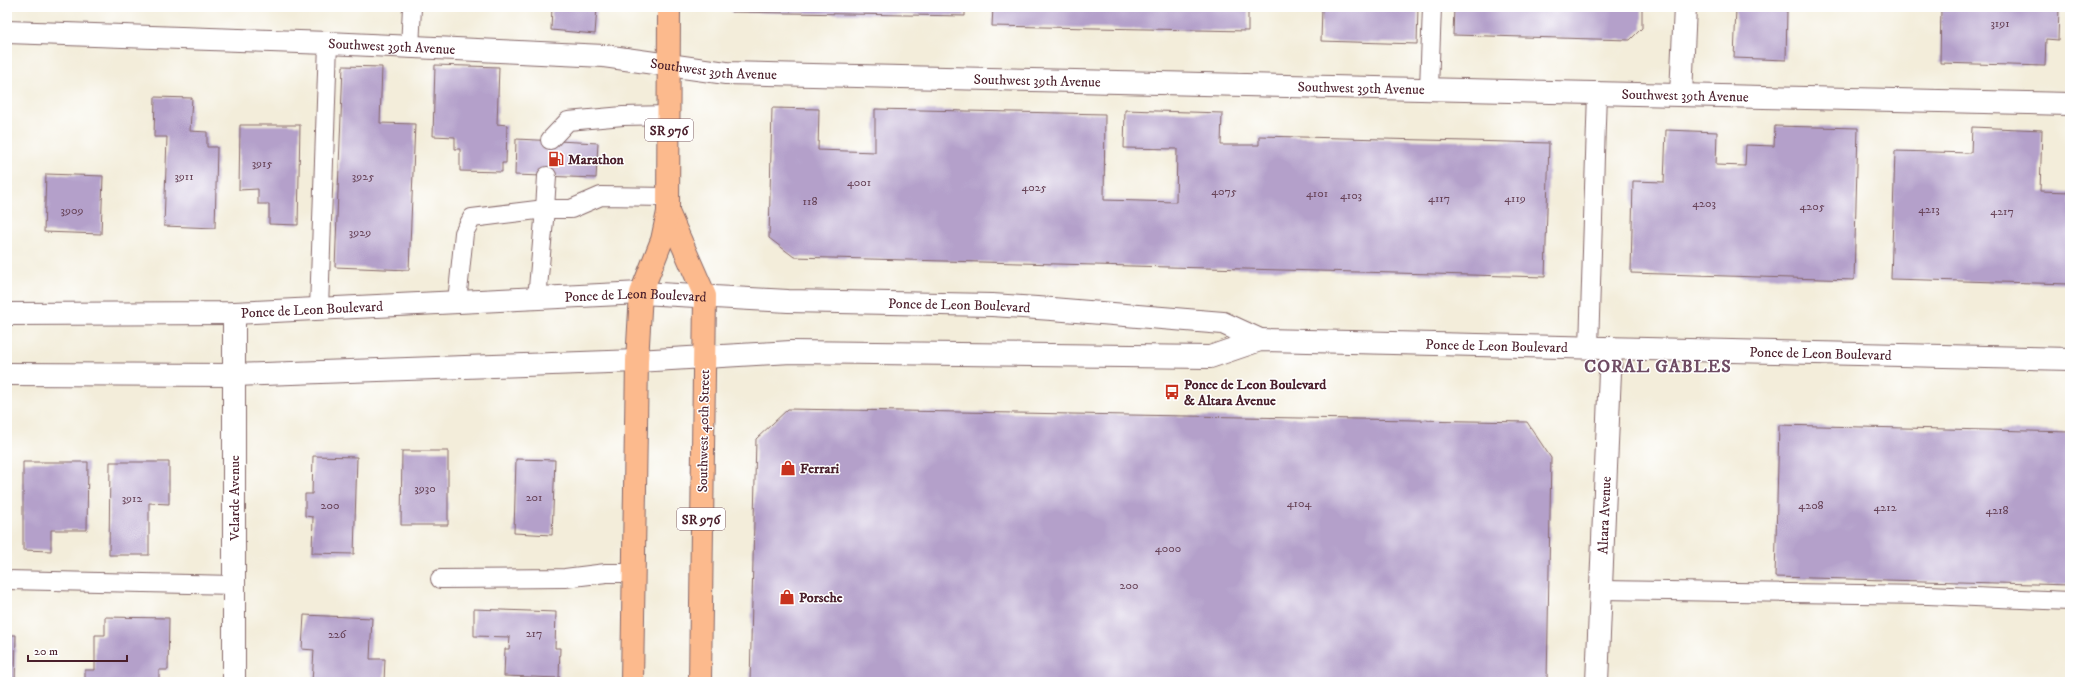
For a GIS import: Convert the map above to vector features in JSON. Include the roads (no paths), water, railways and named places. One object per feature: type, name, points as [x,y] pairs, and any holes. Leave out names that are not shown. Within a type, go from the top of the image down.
[{"type":"main road","name":"Southwest 40th Street","points":[[632,682],[637,361],[641,294],[662,240],[668,204],[669,7]]},
{"type":"main road","name":"Southwest 40th Street","points":[[668,204],[705,296],[700,682]]},
{"type":"street","points":[[1681,94],[1685,7]]},
{"type":"street","name":"Southwest 39th Avenue","points":[[7,32],[328,43],[604,56],[726,73],[1429,88],[2070,104]]},
{"type":"street","name":"Ponce de Leon Boulevard","points":[[7,314],[234,313],[641,294],[788,301],[992,305],[1052,309],[1223,323],[1260,340]]},
{"type":"street","name":"Velarde Avenue","points":[[234,313],[234,682]]},
{"type":"street","name":"Ponce de Leon Boulevard","points":[[7,374],[234,375],[310,371],[637,361],[704,356],[799,352],[1210,357],[1260,340],[2070,359]]},
{"type":"street","name":"Altara Avenue","points":[[1597,682],[1610,348]]},
{"type":"lane","points":[[410,48],[412,7]]},
{"type":"lane","points":[[1429,88],[1432,7]]},
{"type":"lane","points":[[319,309],[328,43]]},
{"type":"lane","points":[[1589,347],[1597,92]]},
{"type":"lane","points":[[550,140],[568,121],[623,116],[669,115]]},
{"type":"lane","points":[[537,299],[547,176]]},
{"type":"lane","points":[[458,302],[464,233],[472,218],[545,209],[571,209],[601,196],[668,204]]},
{"type":"lane","points":[[440,579],[565,578],[606,573],[634,572]]},
{"type":"lane","points":[[7,580],[235,585]]},
{"type":"lane","points":[[1601,590],[1928,595],[2070,601]]},
{"type":"place","name":"Marathon","points":[[556,159]]},
{"type":"place","name":"Ponce de Leon Boulevard & Altara Avenue","points":[[1172,392]]},
{"type":"place","name":"Ferrari","points":[[788,468]]},
{"type":"place","name":"Porsche","points":[[787,597]]},
{"type":"district","name":"CORAL GABLES","points":[[1658,366]]}]
